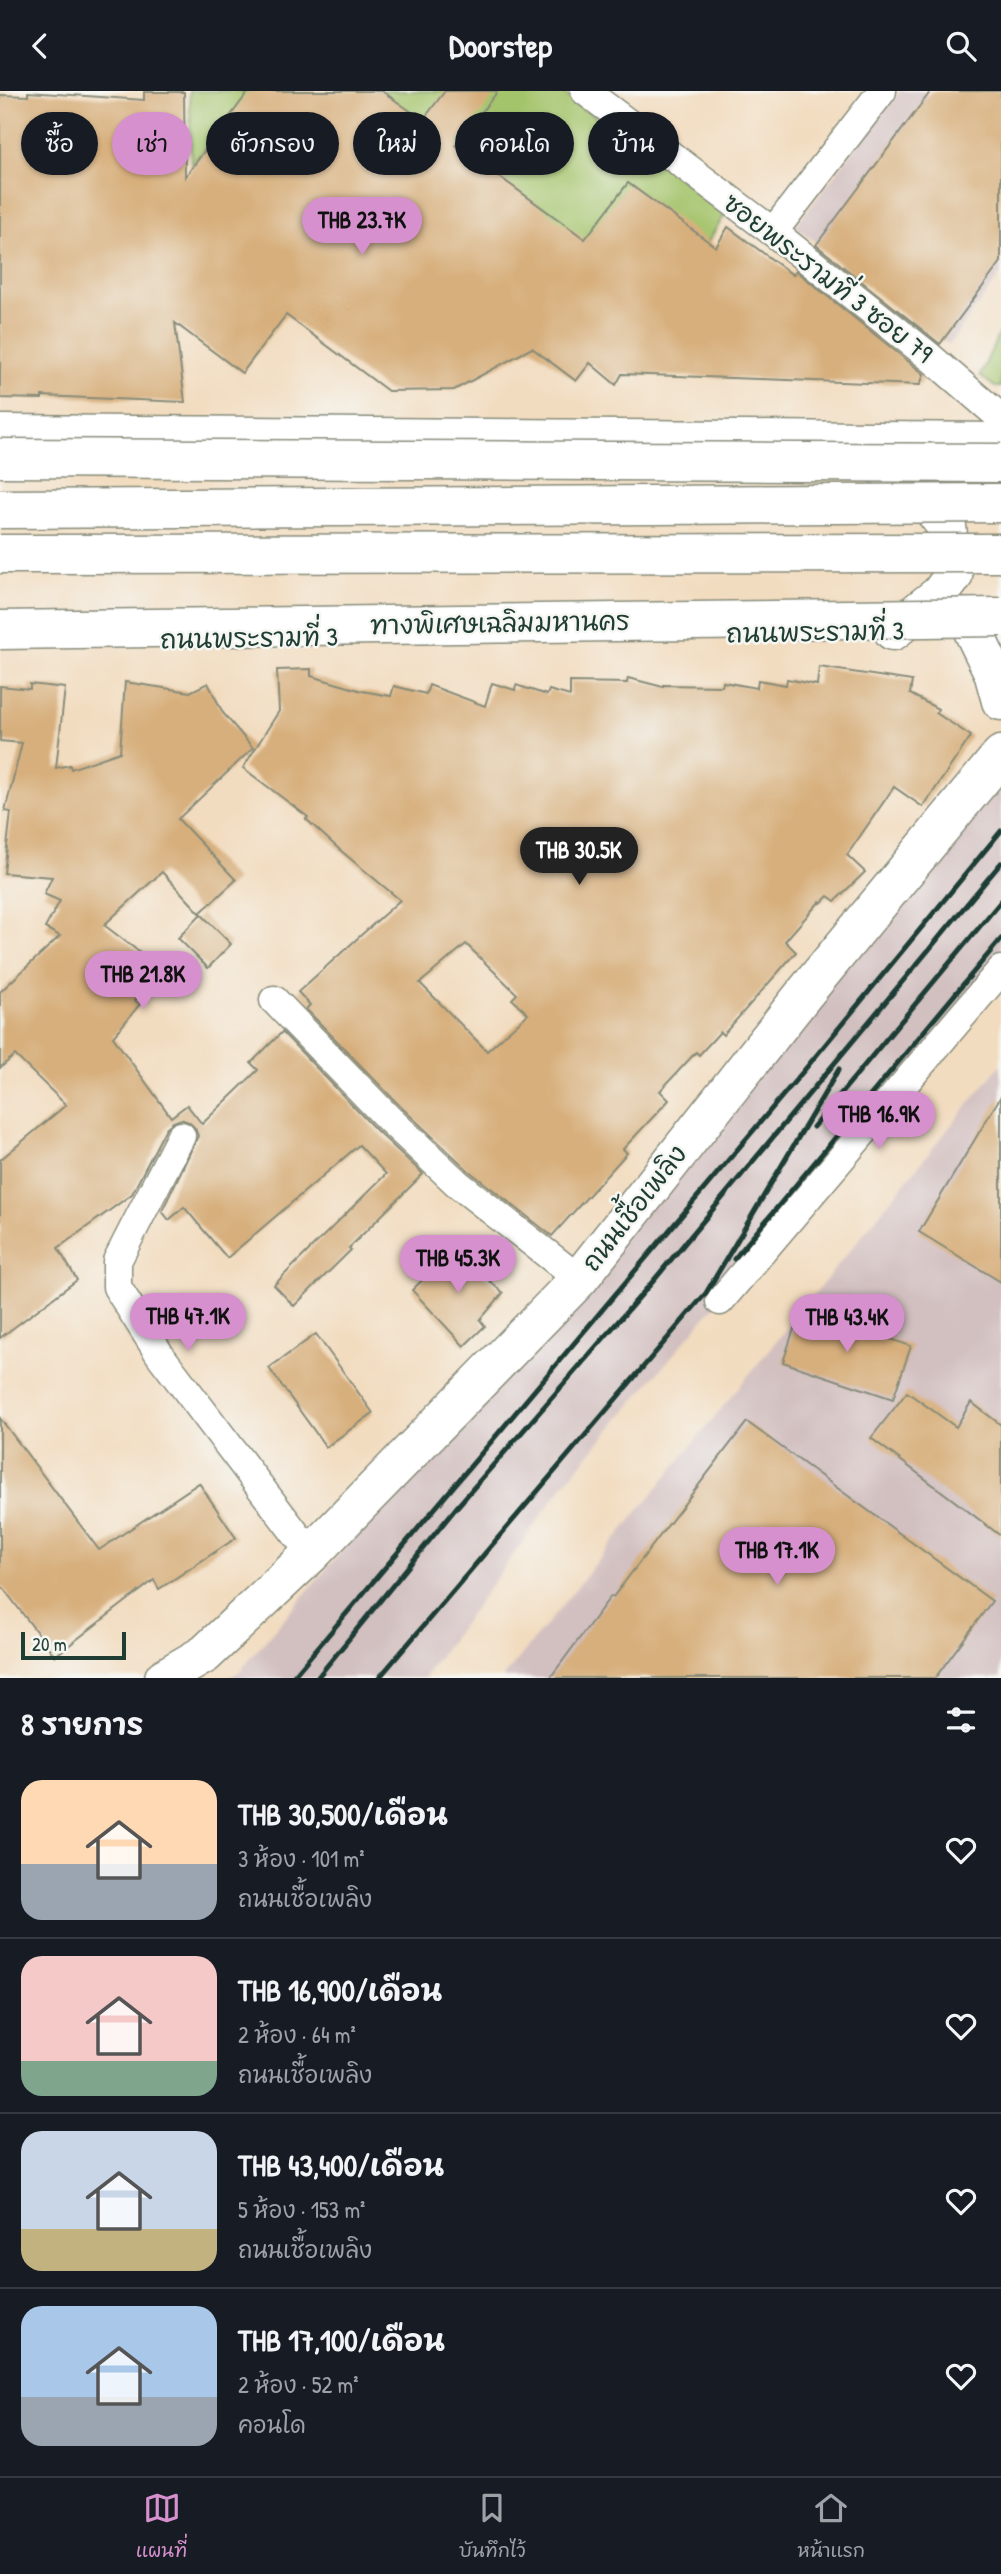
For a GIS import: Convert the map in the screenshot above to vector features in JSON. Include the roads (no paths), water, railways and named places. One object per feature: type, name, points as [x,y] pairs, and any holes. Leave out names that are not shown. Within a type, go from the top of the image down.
[{"type":"main road","points":[[0,434],[1001,442]]},
{"type":"main road","points":[[818,439],[906,477],[947,527],[953,576],[940,594],[892,631]]},
{"type":"main road","points":[[0,458],[1001,463]]},
{"type":"main road","points":[[0,507],[1001,503]]},
{"type":"main road","points":[[0,507],[659,513],[1001,512]]},
{"type":"main road","points":[[0,554],[1001,553]]},
{"type":"main road","points":[[0,571],[1001,566]]},
{"type":"main road","points":[[992,627],[993,672],[1001,701]]},
{"type":"main road","name":"ถนนพระรามที่ 3","points":[[0,638],[892,631],[992,627]]},
{"type":"main road","name":"ทางพิเศษเฉลิมมหานคร","points":[[0,630],[992,627]]},
{"type":"main road","name":"ถนนเชื้อเพลิง","points":[[164,1678],[205,1654],[311,1554],[579,1279],[804,994],[1001,755]]},
{"type":"street","name":"ซอยพระรามที่ 3 ซอย 79","points":[[585,91],[773,232],[930,357],[1001,418]]},
{"type":"street","points":[[773,232],[882,91]]},
{"type":"street","points":[[720,1301],[1001,970]]},
{"type":"street","points":[[274,1000],[389,1119],[458,1184],[579,1279]]},
{"type":"street","points":[[181,1136],[117,1261],[117,1287],[160,1356],[311,1554]]},
{"type":"railway","points":[[292,1678],[806,1068],[1001,831]]},
{"type":"railway","points":[[317,1678],[456,1508],[655,1279],[1001,863]]},
{"type":"railway","points":[[813,1127],[1001,901]]},
{"type":"railway","points":[[734,1259],[1001,939]]},
{"type":"railway","points":[[379,1678],[706,1293],[839,1069]]}]
